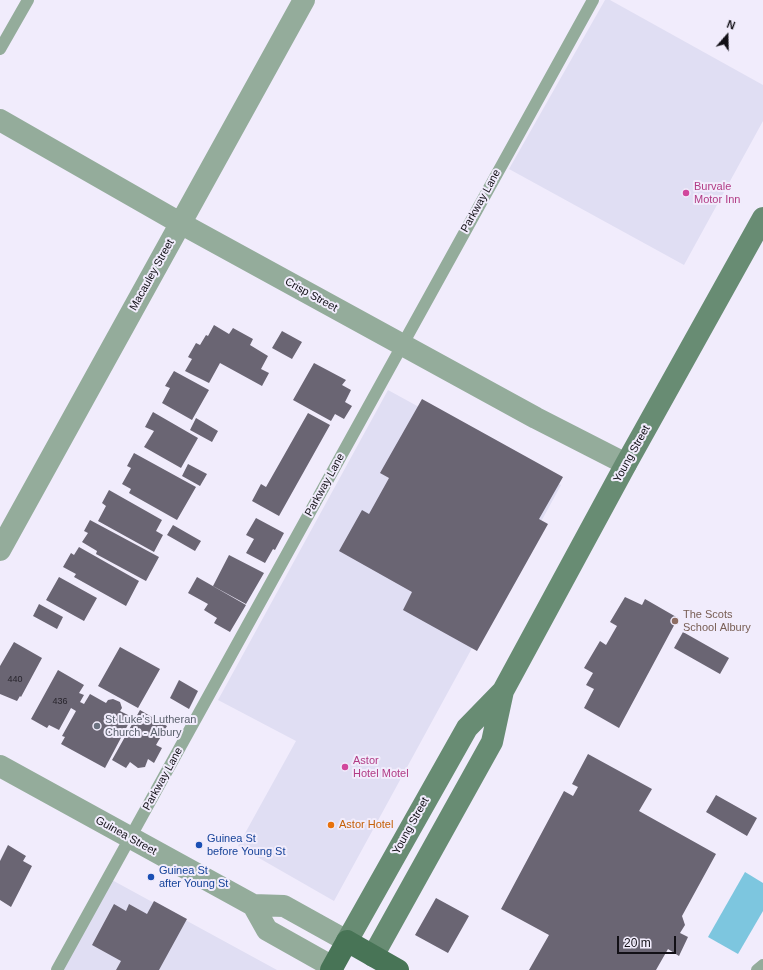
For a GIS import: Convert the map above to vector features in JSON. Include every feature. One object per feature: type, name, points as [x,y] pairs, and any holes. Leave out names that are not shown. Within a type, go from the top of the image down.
[{"type":"main road","name":"Young Street","points":[[369,963],[492,742],[503,691],[626,464],[763,218]]},
{"type":"main road","name":"Young Street","points":[[334,969],[347,941],[466,728],[503,691]]},
{"type":"main road","points":[[347,941],[369,963],[398,970]]},
{"type":"street","name":"Macauley Street","points":[[0,550],[304,0]]},
{"type":"street","name":"Crisp Street","points":[[0,120],[180,223],[536,418],[626,464]]},
{"type":"street","name":"Guinea Street","points":[[0,766],[130,839],[253,905],[284,906],[347,941]]},
{"type":"street","points":[[253,905],[267,930],[334,969]]},
{"type":"lane","points":[[0,49],[28,0]]},
{"type":"lane","name":"Parkway Lane","points":[[57,970],[593,0]]},
{"type":"lane","points":[[757,970],[763,965]]},
{"type":"shaded area","points":[[605,0],[610,0],[763,85],[763,121],[684,265],[509,169]]},
{"type":"shaded area","points":[[388,390],[561,485],[334,901],[238,846],[296,741],[218,700]]},
{"type":"shaded area","points":[[112,880],[277,970],[62,970]]},
{"type":"water","points":[[745,872],[763,883],[763,911],[738,954],[708,937]]},
{"type":"building","points":[[214,325],[229,334],[233,328],[253,339],[250,345],[268,356],[261,369],[269,373],[262,386],[220,363],[209,383],[185,371],[192,359],[188,357],[196,343],[200,345],[206,335],[208,336]]},
{"type":"building","points":[[282,331],[302,342],[292,359],[272,348]]},
{"type":"building","points":[[314,363],[346,380],[342,385],[351,390],[345,402],[352,406],[344,419],[335,414],[331,421],[293,400]]},
{"type":"building","points":[[174,371],[209,390],[192,420],[162,403],[170,388],[165,386]]},
{"type":"building","points":[[422,399],[563,477],[539,519],[548,524],[477,651],[403,610],[412,592],[339,551],[362,510],[369,514],[389,478],[380,473]]},
{"type":"building","points":[[153,412],[198,438],[181,468],[144,447],[154,431],[145,427]]},
{"type":"building","points":[[308,413],[330,425],[279,516],[252,501],[261,484],[266,487]]},
{"type":"building","points":[[196,418],[218,431],[212,442],[190,430]]},
{"type":"building","points":[[134,453],[196,487],[177,520],[129,493],[131,489],[122,484],[131,468],[127,466]]},
{"type":"building","points":[[188,464],[207,474],[200,486],[182,476]]},
{"type":"building","points":[[109,490],[162,520],[156,531],[163,535],[154,552],[98,521],[106,506],[102,503]]},
{"type":"building","points":[[256,518],[284,533],[275,550],[273,549],[265,563],[246,553],[254,539],[246,535]]},
{"type":"building","points":[[90,520],[159,557],[146,581],[96,554],[97,551],[82,542],[88,533],[84,531]]},
{"type":"building","points":[[173,525],[201,541],[195,551],[167,535]]},
{"type":"building","points":[[79,547],[139,581],[126,606],[74,577],[76,574],[63,567],[71,553],[74,555]]},
{"type":"building","points":[[229,555],[264,573],[246,604],[213,586]]},
{"type":"building","points":[[59,577],[97,598],[84,621],[46,600]]},
{"type":"building","points":[[197,577],[246,605],[230,632],[214,623],[217,618],[204,610],[208,604],[188,593]]},
{"type":"building","points":[[625,597],[642,605],[645,599],[678,618],[619,728],[584,708],[594,689],[586,685],[593,673],[584,668],[600,641],[606,645],[617,626],[610,622]]},
{"type":"building","points":[[39,604],[63,617],[57,629],[33,616]]},
{"type":"building","points":[[683,632],[729,658],[720,674],[674,648]]},
{"type":"building","points":[[14,642],[42,658],[21,697],[20,696],[17,701],[0,694],[0,666]]},
{"type":"building","points":[[120,647],[160,669],[138,708],[98,686]]},
{"type":"building","name":"St Luke's Lutheran Church - Albury","points":[[58,670],[84,685],[79,693],[84,695],[80,702],[84,704],[90,694],[106,703],[108,700],[113,699],[120,702],[122,708],[120,711],[132,717],[105,768],[61,744],[65,737],[62,736],[76,711],[71,708],[59,730],[49,725],[47,728],[31,719]]},
{"type":"building","points":[[179,680],[198,691],[189,709],[170,698]]},
{"type":"building","points":[[140,710],[167,726],[156,745],[162,748],[154,763],[148,759],[145,767],[138,768],[130,762],[126,768],[112,760]]},
{"type":"building","points":[[588,754],[652,789],[639,811],[716,854],[682,916],[685,925],[680,933],[688,937],[679,956],[668,949],[656,970],[529,970],[549,935],[501,909],[564,791],[573,796],[578,787],[572,784]]},
{"type":"building","points":[[716,795],[757,818],[747,836],[706,812]]},
{"type":"building","points":[[8,845],[26,856],[23,861],[32,866],[11,907],[0,900],[0,861]]},
{"type":"building","points":[[436,898],[469,916],[448,953],[415,935]]},
{"type":"building","points":[[154,901],[187,919],[159,970],[116,970],[121,961],[92,945],[114,904],[126,911],[129,904],[147,914]]},
{"type":"place","name":"Burvale Motor Inn","points":[[686,193]]},
{"type":"place","name":"The Scots School Albury","points":[[675,621]]},
{"type":"place","name":"St Luke's Lutheran Church - Albury","points":[[97,726]]},
{"type":"place","name":"Astor Hotel Motel","points":[[345,767]]},
{"type":"place","name":"Astor Hotel","points":[[331,825]]},
{"type":"place","name":"Guinea St before Young St","points":[[199,845]]},
{"type":"place","name":"Guinea St after Young St","points":[[151,877]]}]
